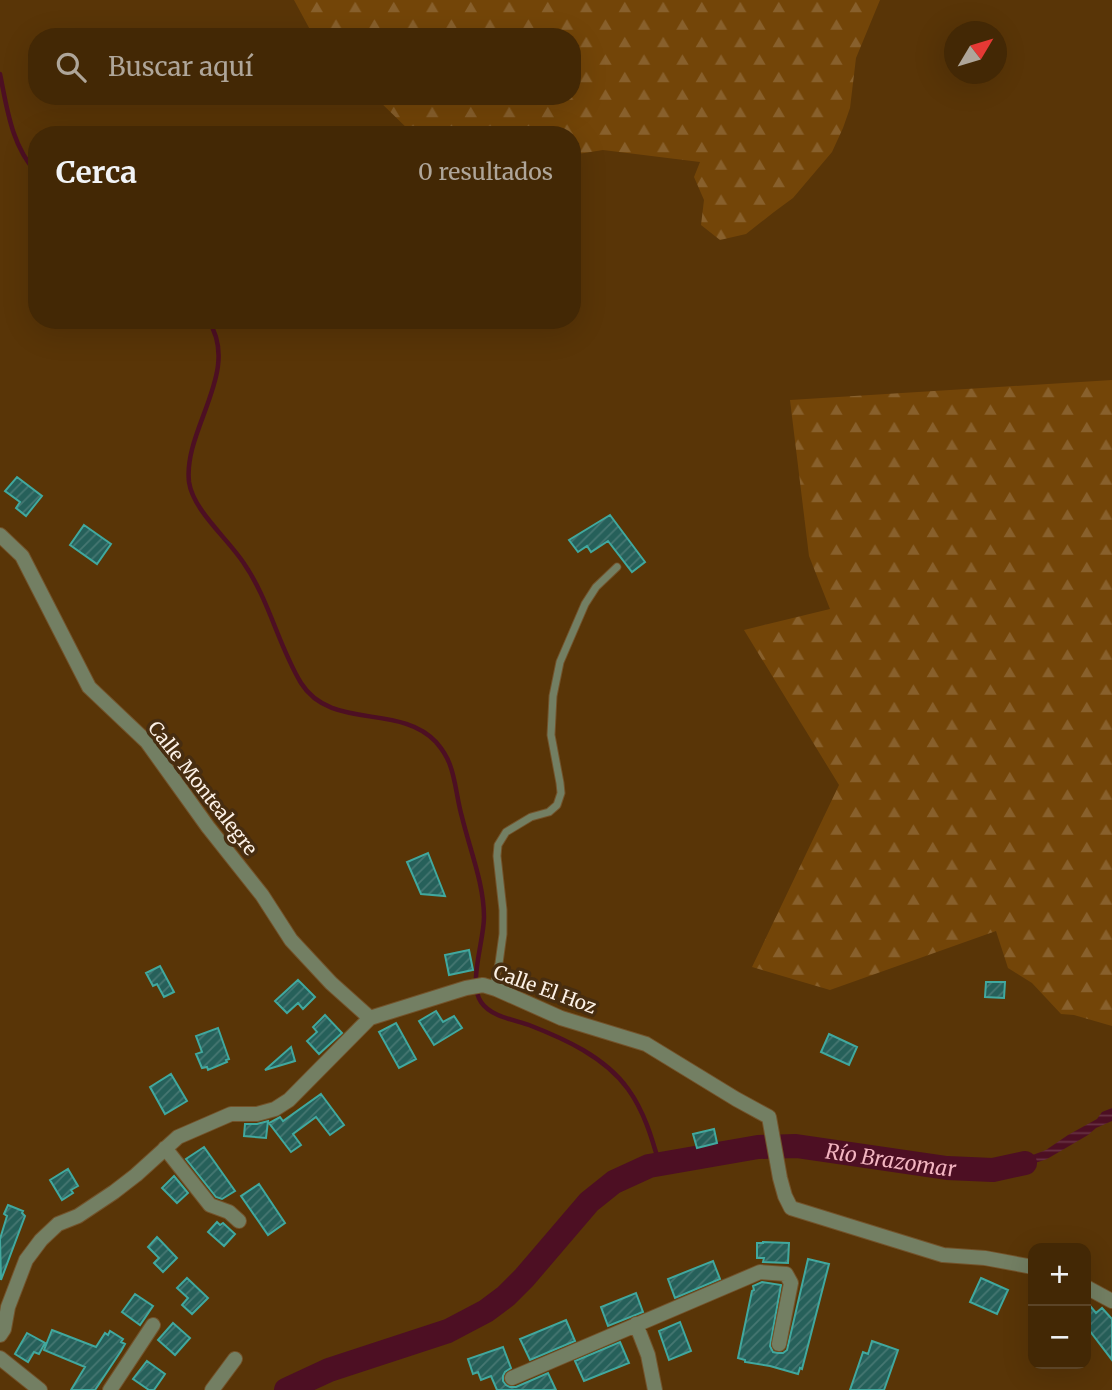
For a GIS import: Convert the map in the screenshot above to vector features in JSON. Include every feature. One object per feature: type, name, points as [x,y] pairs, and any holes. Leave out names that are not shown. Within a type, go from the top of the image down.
[{"type":"street","name":"Calle Montealegre","points":[[0,536],[22,556],[89,687],[147,742],[208,827],[262,895],[291,940],[331,983],[370,1018]]},
{"type":"street","name":"Calle El Hoz","points":[[0,1335],[26,1260],[58,1224],[78,1216],[114,1192],[178,1137],[231,1114],[257,1114],[275,1109],[289,1100],[370,1018],[466,988],[488,987],[561,1018],[646,1044],[769,1117],[785,1196],[791,1208],[943,1255],[985,1258],[1028,1266]]},
{"type":"street","points":[[165,1148],[210,1205],[229,1212],[239,1221]]},
{"type":"street","points":[[512,1378],[760,1272],[786,1274],[791,1283],[779,1344]]},
{"type":"street","points":[[1091,1290],[1112,1301]]},
{"type":"street","points":[[636,1324],[648,1355],[655,1390]]},
{"type":"street","points":[[110,1390],[153,1325]]},
{"type":"street","points":[[0,1358],[40,1390]]},
{"type":"street","points":[[212,1390],[235,1359]]},
{"type":"lane","points":[[488,987],[499,963],[503,933],[496,856],[498,845],[506,832],[531,817],[549,812],[557,805],[561,783],[551,735],[553,696],[560,662],[585,604],[596,587],[617,567]]},
{"type":"green space","points":[[294,0],[880,0],[856,58],[850,108],[832,152],[793,198],[746,234],[720,240],[701,225],[704,200],[694,177],[700,162],[603,150],[581,154],[581,126],[405,126],[383,105],[581,105],[581,28],[309,28]]},
{"type":"green space","points":[[1112,380],[1112,1026],[1061,1014],[1032,983],[1008,968],[996,931],[830,990],[752,967],[839,785],[744,630],[830,609],[809,556],[790,400]]},
{"type":"shaded area","points":[[1112,1108],[1112,1121],[1047,1159],[1017,1169],[993,1170],[1046,1150]]},
{"type":"building","points":[[17,477],[42,496],[26,516],[16,508],[20,502],[5,491]]},
{"type":"building","points":[[610,515],[645,562],[632,572],[608,541],[591,552],[587,546],[578,552],[569,540]]},
{"type":"building","points":[[84,525],[111,544],[97,564],[70,545]]},
{"type":"building","points":[[428,853],[445,896],[421,894],[407,862]]},
{"type":"building","points":[[469,950],[473,970],[449,975],[445,955]]},
{"type":"building","points":[[160,966],[174,992],[164,997],[157,984],[153,986],[146,973]]},
{"type":"building","points":[[298,980],[315,997],[303,1009],[298,1003],[287,1013],[275,1001]]},
{"type":"building","points":[[986,982],[1005,982],[1004,998],[985,997]]},
{"type":"building","points":[[436,1011],[443,1022],[454,1016],[462,1028],[434,1045],[419,1021]]},
{"type":"building","points":[[325,1015],[342,1033],[319,1054],[307,1041],[317,1032],[313,1027]]},
{"type":"building","points":[[396,1023],[416,1059],[399,1068],[379,1032]]},
{"type":"building","points":[[218,1028],[229,1059],[208,1070],[207,1067],[202,1068],[196,1054],[202,1052],[196,1036]]},
{"type":"building","points":[[829,1034],[857,1047],[849,1065],[821,1052]]},
{"type":"building","points":[[291,1047],[295,1061],[265,1070]]},
{"type":"building","points":[[171,1074],[187,1101],[165,1114],[150,1087]]},
{"type":"building","points":[[321,1094],[344,1125],[330,1135],[316,1117],[293,1134],[301,1145],[291,1152],[269,1123],[280,1117],[283,1121]]},
{"type":"building","points":[[268,1121],[266,1138],[244,1136],[245,1124]]},
{"type":"building","points":[[714,1129],[717,1143],[697,1148],[693,1134]]},
{"type":"building","points":[[204,1147],[235,1191],[222,1199],[216,1197],[186,1159]]},
{"type":"building","points":[[68,1169],[78,1186],[62,1200],[50,1180]]},
{"type":"building","points":[[174,1176],[188,1193],[177,1203],[162,1188]]},
{"type":"building","points":[[259,1184],[285,1223],[268,1235],[241,1196]]},
{"type":"building","points":[[8,1205],[23,1211],[25,1216],[1,1280],[0,1239]]},
{"type":"building","points":[[217,1222],[220,1225],[223,1223],[235,1234],[224,1246],[208,1232]]},
{"type":"building","points":[[157,1237],[177,1258],[163,1272],[154,1263],[159,1258],[148,1247]]},
{"type":"building","points":[[757,1243],[789,1243],[788,1263],[763,1262],[764,1258],[757,1258]]},
{"type":"building","points":[[808,1259],[829,1264],[802,1369],[800,1368],[798,1374],[738,1358],[753,1286],[762,1282],[781,1285],[770,1346],[773,1352],[783,1353],[787,1350]]},
{"type":"building","points":[[713,1261],[720,1279],[675,1298],[668,1279]]},
{"type":"building","points":[[187,1278],[208,1298],[192,1314],[182,1305],[188,1298],[177,1288]]},
{"type":"building","points":[[981,1278],[1008,1290],[997,1314],[970,1302]]},
{"type":"building","points":[[636,1293],[643,1312],[608,1326],[601,1307]]},
{"type":"building","points":[[135,1294],[153,1306],[140,1325],[122,1312]]},
{"type":"building","points":[[1091,1307],[1096,1313],[1102,1308],[1112,1319],[1112,1360],[1091,1333]]},
{"type":"building","points":[[566,1320],[575,1341],[530,1360],[520,1339]]},
{"type":"building","points":[[680,1322],[691,1351],[669,1360],[659,1331]]},
{"type":"building","points":[[173,1323],[190,1338],[175,1355],[158,1340]]},
{"type":"building","points":[[52,1330],[96,1347],[105,1333],[108,1335],[110,1331],[123,1339],[121,1342],[125,1344],[95,1390],[71,1390],[85,1367],[44,1350]]},
{"type":"building","points":[[27,1333],[45,1343],[39,1354],[34,1352],[28,1362],[15,1354]]},
{"type":"building","points":[[872,1341],[898,1350],[884,1390],[850,1390],[863,1352],[868,1354]]},
{"type":"building","points":[[620,1342],[629,1363],[584,1381],[575,1361]]},
{"type":"building","points":[[503,1347],[511,1368],[503,1376],[506,1385],[516,1387],[548,1373],[556,1390],[497,1390],[491,1376],[481,1380],[478,1372],[473,1374],[468,1359]]},
{"type":"building","points":[[147,1361],[165,1374],[154,1390],[149,1390],[133,1379]]},
{"type":"waterway","points":[[0,74],[16,139],[28,161]]},
{"type":"waterway","points":[[212,329],[217,339],[219,359],[189,462],[189,482],[197,503],[252,576],[293,668],[314,698],[347,712],[404,723],[421,730],[442,750],[452,771],[482,892],[484,917],[476,973],[477,994],[481,1002],[497,1015],[556,1036],[608,1067],[639,1106],[659,1163]]},
{"type":"waterway","name":"Río Brazomar","points":[[286,1390],[329,1370],[448,1331],[486,1311],[524,1278],[589,1202],[614,1182],[649,1166],[758,1147],[796,1146],[947,1168],[993,1170],[1025,1163]]}]
